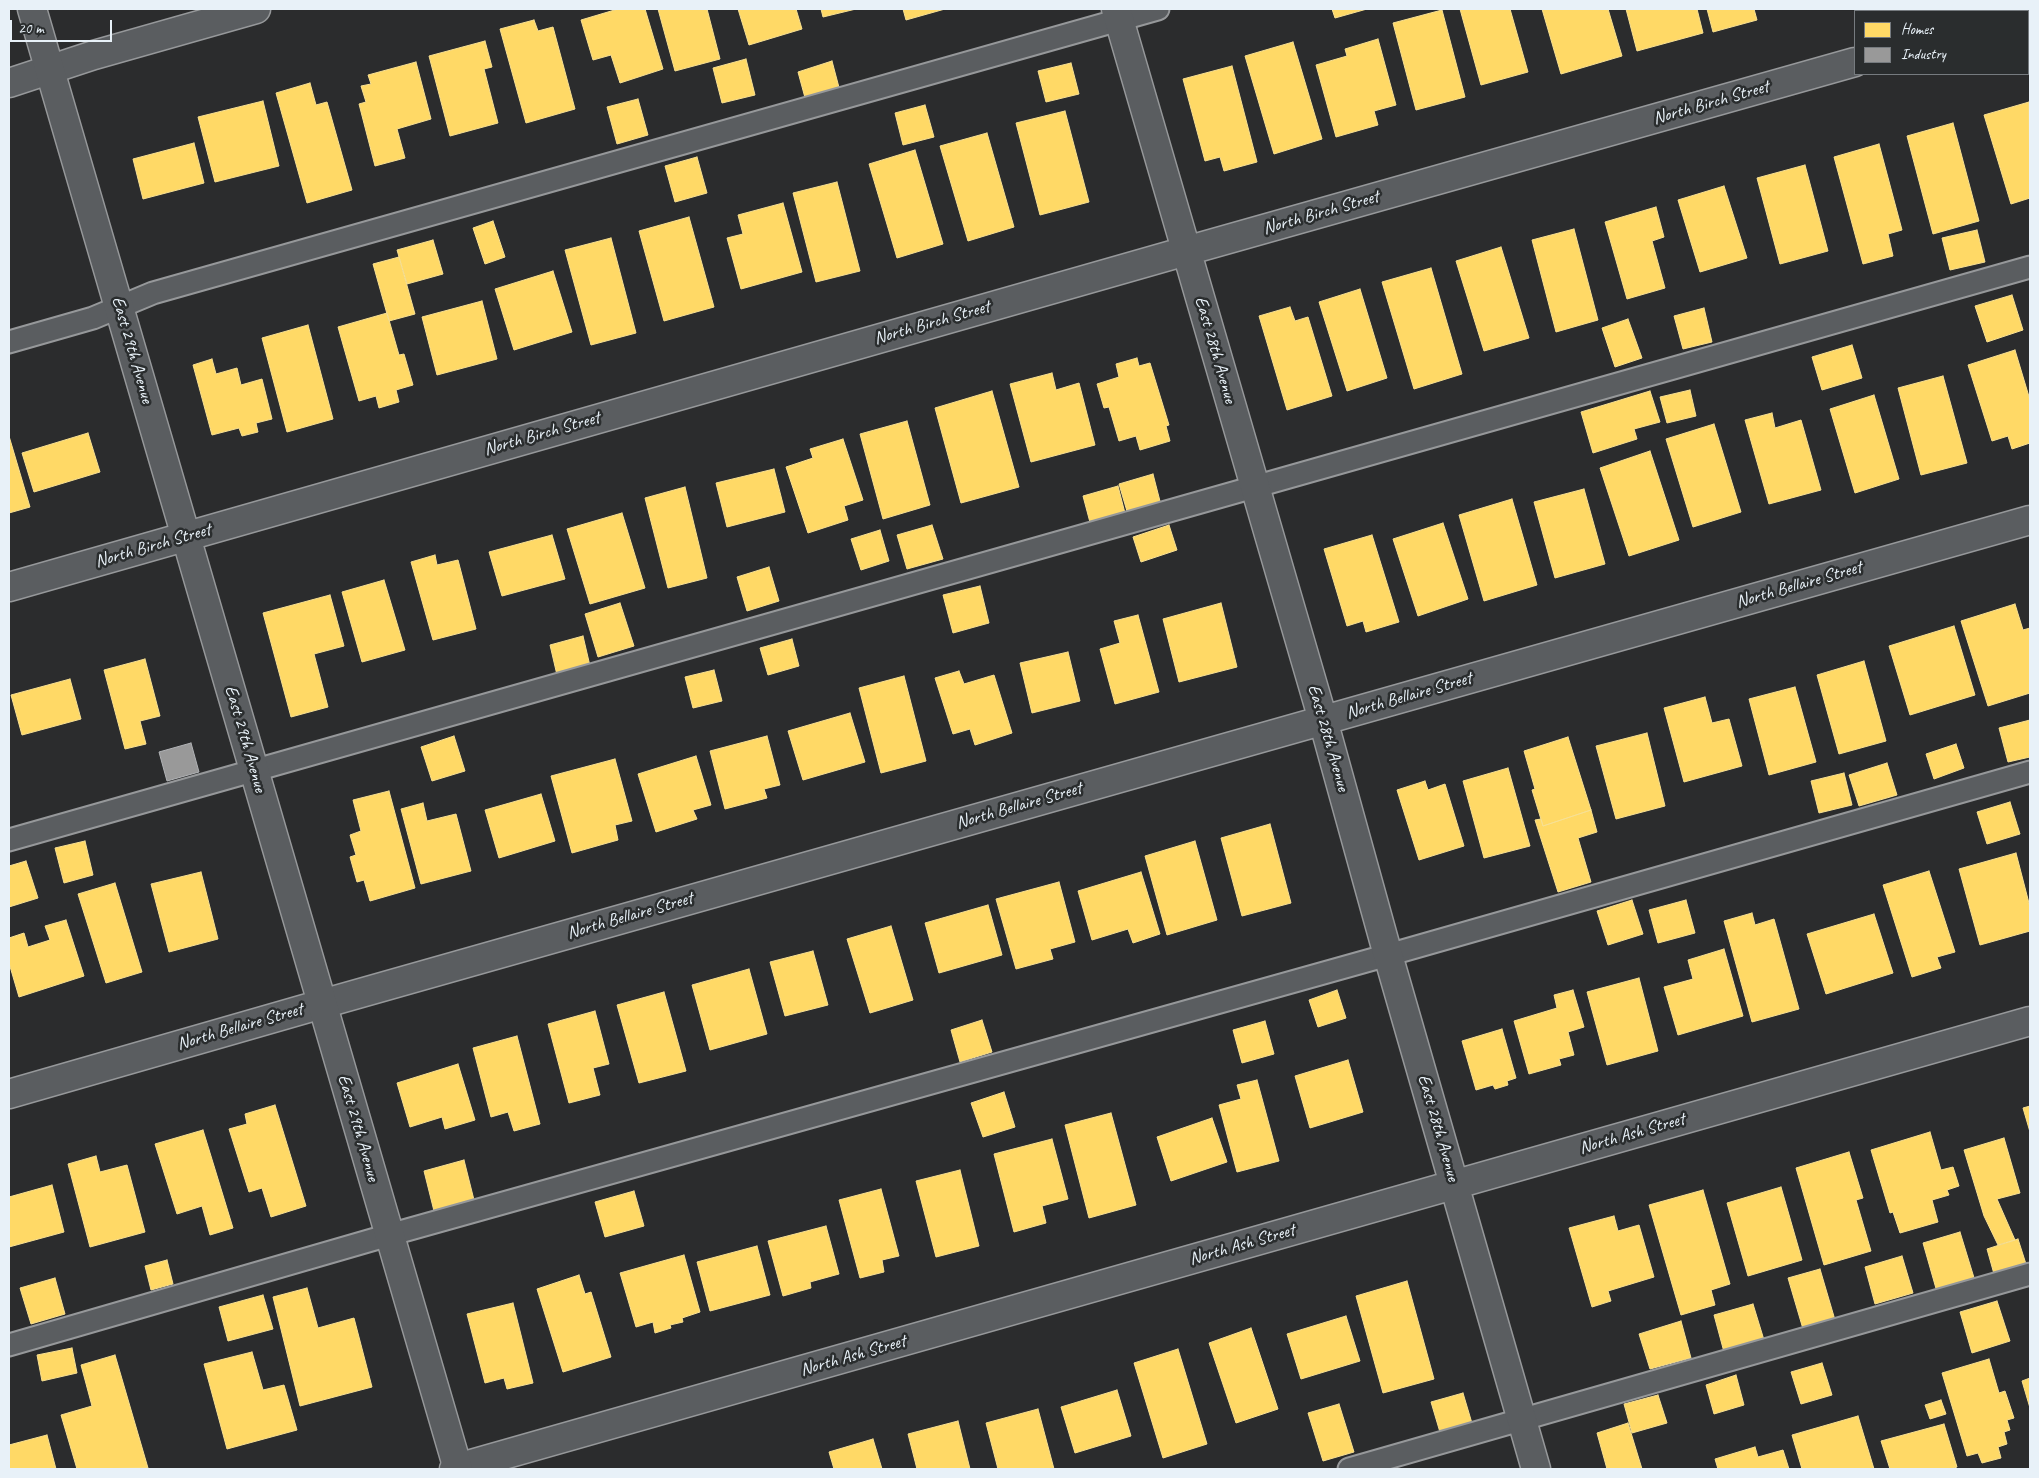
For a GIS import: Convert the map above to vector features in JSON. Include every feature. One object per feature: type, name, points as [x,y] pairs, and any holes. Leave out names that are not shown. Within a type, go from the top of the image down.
[{"type":"street","name":"East 29th Avenue","points":[[32,9],[456,1469]]},
{"type":"street","points":[[9,83],[94,55],[256,9]]},
{"type":"street","name":"East 28th Avenue","points":[[1117,14],[1323,720],[1388,955],[1536,1469]]},
{"type":"street","name":"North Birch Street","points":[[9,587],[1854,62]]},
{"type":"street","name":"North Bellaire Street","points":[[9,1094],[2030,520]]},
{"type":"street","name":"North Ash Street","points":[[456,1469],[2030,1021]]},
{"type":"lane","points":[[9,342],[94,318],[153,293],[1117,14],[1158,9]]},
{"type":"lane","points":[[9,840],[2030,267]]},
{"type":"lane","points":[[9,1345],[389,1235],[1388,955],[2030,772]]},
{"type":"lane","points":[[1349,1469],[2030,1274]]},
{"type":"building: Homes","points":[[618,9],[645,9],[663,69],[620,83],[611,55],[593,60],[581,20]]},
{"type":"building: Homes","points":[[658,9],[707,9],[720,59],[675,71]]},
{"type":"building: Homes","points":[[738,9],[796,9],[802,29],[749,45]]},
{"type":"building: Homes","points":[[821,9],[856,9],[823,17]]},
{"type":"building: Homes","points":[[903,9],[945,9],[906,20]]},
{"type":"building: Homes","points":[[1332,9],[1367,9],[1335,18]]},
{"type":"building: Homes","points":[[1460,9],[1510,9],[1528,72],[1481,85]]},
{"type":"building: Homes","points":[[1542,9],[1608,9],[1622,56],[1561,74]]},
{"type":"building: Homes","points":[[1626,9],[1697,9],[1703,33],[1637,51]]},
{"type":"building: Homes","points":[[1707,9],[1754,9],[1757,20],[1713,32]]},
{"type":"building: Homes","points":[[1442,10],[1465,97],[1416,110],[1393,23]]},
{"type":"building: Homes","points":[[534,20],[538,31],[553,27],[575,109],[526,123],[500,29]]},
{"type":"building: Homes","points":[[1378,39],[1396,105],[1374,111],[1378,125],[1336,137],[1316,65],[1347,56],[1345,49]]},
{"type":"building: Homes","points":[[485,41],[492,67],[484,69],[498,123],[450,136],[429,56]]},
{"type":"building: Homes","points":[[1293,42],[1322,139],[1274,154],[1245,56]]},
{"type":"building: Homes","points":[[746,59],[755,95],[722,103],[713,68]]},
{"type":"building: Homes","points":[[832,61],[841,95],[807,105],[798,72]]},
{"type":"building: Homes","points":[[416,62],[431,119],[397,129],[405,158],[375,166],[359,104],[366,102],[361,86],[371,84],[368,75]]},
{"type":"building: Homes","points":[[1071,63],[1079,94],[1046,102],[1038,71]]},
{"type":"building: Homes","points":[[1232,66],[1257,162],[1224,171],[1220,157],[1205,161],[1183,79]]},
{"type":"building: Homes","points":[[310,83],[316,105],[327,102],[352,190],[307,203],[276,93]]},
{"type":"building: Homes","points":[[638,99],[648,135],[617,144],[607,107]]},
{"type":"building: Homes","points":[[263,101],[279,166],[215,182],[198,117]]},
{"type":"building: Homes","points":[[2029,102],[2030,198],[2011,204],[1984,115]]},
{"type":"building: Homes","points":[[925,105],[934,137],[903,145],[895,113]]},
{"type":"building: Homes","points":[[1065,111],[1089,202],[1040,215],[1016,123]]},
{"type":"building: Homes","points":[[1953,123],[1979,221],[1933,234],[1907,136]]},
{"type":"building: Homes","points":[[987,133],[1014,227],[968,241],[940,146]]},
{"type":"building: Homes","points":[[194,143],[204,183],[143,199],[133,159]]},
{"type":"building: Homes","points":[[1879,144],[1902,230],[1888,234],[1893,256],[1863,264],[1834,157]]},
{"type":"building: Homes","points":[[915,150],[943,244],[897,258],[869,164]]},
{"type":"building: Homes","points":[[697,157],[707,193],[675,202],[665,166]]},
{"type":"building: Homes","points":[[1805,165],[1828,251],[1780,264],[1757,178]]},
{"type":"building: Homes","points":[[837,182],[860,271],[816,282],[793,193]]},
{"type":"building: Homes","points":[[1724,186],[1747,258],[1700,272],[1678,200]]},
{"type":"building: Homes","points":[[783,203],[802,272],[741,289],[727,238],[743,234],[738,215]]},
{"type":"building: Homes","points":[[1656,207],[1664,237],[1652,241],[1665,288],[1627,299],[1605,222]]},
{"type":"building: Homes","points":[[689,217],[714,307],[664,321],[639,231]]},
{"type":"building: Homes","points":[[493,221],[505,257],[485,264],[473,228]]},
{"type":"building: Homes","points":[[1574,229],[1598,320],[1556,332],[1532,240]]},
{"type":"building: Homes","points":[[1977,230],[1985,262],[1950,270],[1942,238]]},
{"type":"building: Homes","points":[[611,238],[636,333],[591,345],[565,250]]},
{"type":"building: Homes","points":[[433,240],[443,274],[407,284],[397,250]]},
{"type":"building: Homes","points":[[1501,247],[1529,338],[1484,351],[1456,261]]},
{"type":"building: Homes","points":[[399,257],[415,314],[389,321],[373,264]]},
{"type":"building: Homes","points":[[1431,268],[1462,374],[1414,389],[1382,282]]},
{"type":"building: Homes","points":[[553,271],[572,332],[514,350],[495,289]]},
{"type":"building: Homes","points":[[1360,289],[1387,378],[1347,391],[1319,302]]},
{"type":"building: Homes","points":[[2012,295],[2023,330],[1987,342],[1975,306]]},
{"type":"building: Homes","points":[[482,301],[497,359],[437,375],[422,317]]},
{"type":"building: Homes","points":[[1290,307],[1295,321],[1308,317],[1332,396],[1287,410],[1259,316]]},
{"type":"building: Homes","points":[[1704,308],[1712,342],[1683,349],[1674,316]]},
{"type":"building: Homes","points":[[387,313],[399,355],[404,354],[413,385],[396,390],[399,402],[379,408],[376,396],[359,401],[338,327]]},
{"type":"building: Homes","points":[[1628,319],[1642,358],[1615,367],[1602,328]]},
{"type":"building: Homes","points":[[308,325],[333,419],[287,432],[262,338]]},
{"type":"building: Homes","points":[[1852,345],[1862,378],[1822,390],[1812,357]]},
{"type":"building: Homes","points":[[2015,350],[2030,400],[2030,443],[2012,449],[2008,436],[1992,441],[1968,365]]},
{"type":"building: Homes","points":[[1137,358],[1139,366],[1150,363],[1169,425],[1166,426],[1170,441],[1140,450],[1136,436],[1119,441],[1109,407],[1104,408],[1097,384],[1119,377],[1116,364]]},
{"type":"building: Homes","points":[[212,359],[216,374],[237,368],[241,385],[262,379],[272,419],[256,423],[258,432],[242,436],[239,428],[212,435],[193,365]]},
{"type":"building: Homes","points":[[1052,373],[1056,390],[1079,383],[1095,445],[1031,462],[1010,384]]},
{"type":"building: Homes","points":[[1943,376],[1967,463],[1921,475],[1898,388]]},
{"type":"building: Homes","points":[[1690,390],[1696,416],[1667,423],[1660,397]]},
{"type":"building: Homes","points":[[992,391],[1019,487],[961,503],[935,408]]},
{"type":"building: Homes","points":[[1650,391],[1660,422],[1634,429],[1637,439],[1593,453],[1581,412]]},
{"type":"building: Homes","points":[[1874,395],[1899,479],[1855,493],[1830,409]]},
{"type":"building: Homes","points":[[1772,413],[1775,428],[1801,420],[1821,490],[1769,504],[1745,420]]},
{"type":"building: Homes","points":[[907,421],[930,505],[883,519],[860,434]]},
{"type":"building: Homes","points":[[1714,424],[1741,512],[1693,527],[1666,439]]},
{"type":"building: Homes","points":[[88,433],[100,472],[34,492],[22,453]]},
{"type":"building: Homes","points":[[9,436],[30,507],[9,513]]},
{"type":"building: Homes","points":[[843,439],[863,500],[844,506],[848,520],[808,533],[786,467],[813,458],[810,449]]},
{"type":"building: Homes","points":[[1650,451],[1679,540],[1629,556],[1600,468]]},
{"type":"building: Homes","points":[[774,469],[785,512],[727,527],[716,483]]},
{"type":"building: Homes","points":[[1153,474],[1162,509],[1129,518],[1119,484]]},
{"type":"building: Homes","points":[[1118,486],[1127,521],[1092,530],[1083,496]]},
{"type":"building: Homes","points":[[685,487],[707,578],[668,588],[645,498]]},
{"type":"building: Homes","points":[[1584,489],[1605,564],[1555,578],[1534,502]]},
{"type":"building: Homes","points":[[1512,499],[1537,585],[1484,601],[1459,515]]},
{"type":"building: Homes","points":[[622,513],[645,588],[590,604],[567,529]]},
{"type":"building: Homes","points":[[1443,523],[1468,599],[1418,616],[1393,539]]},
{"type":"building: Homes","points":[[932,525],[943,559],[907,569],[897,535]]},
{"type":"building: Homes","points":[[1169,525],[1177,550],[1141,562],[1133,537]]},
{"type":"building: Homes","points":[[880,530],[889,561],[861,570],[851,539]]},
{"type":"building: Homes","points":[[552,535],[565,579],[502,596],[489,552]]},
{"type":"building: Homes","points":[[1372,535],[1399,622],[1366,632],[1363,621],[1347,626],[1324,549]]},
{"type":"building: Homes","points":[[435,555],[437,565],[458,560],[476,629],[433,640],[411,562]]},
{"type":"building: Homes","points":[[769,567],[779,601],[747,611],[737,577]]},
{"type":"building: Homes","points":[[384,580],[405,650],[362,662],[342,592]]},
{"type":"building: Homes","points":[[980,586],[989,623],[953,633],[943,595]]},
{"type":"building: Homes","points":[[330,595],[344,646],[314,654],[328,707],[291,717],[263,613]]},
{"type":"building: Homes","points":[[620,603],[634,646],[598,657],[585,614]]},
{"type":"building: Homes","points":[[1221,603],[1237,667],[1179,682],[1163,619]]},
{"type":"building: Homes","points":[[2015,604],[2023,630],[2030,628],[2030,693],[1988,706],[1961,621]]},
{"type":"building: Homes","points":[[1138,615],[1159,692],[1115,704],[1100,649],[1120,643],[1114,621]]},
{"type":"building: Homes","points":[[1954,626],[1975,695],[1910,715],[1889,646]]},
{"type":"building: Homes","points":[[583,636],[590,666],[557,675],[550,645]]},
{"type":"building: Homes","points":[[792,639],[799,666],[768,675],[760,648]]},
{"type":"building: Homes","points":[[1068,652],[1080,701],[1032,713],[1020,663]]},
{"type":"building: Homes","points":[[145,659],[160,716],[140,721],[146,744],[125,749],[104,670]]},
{"type":"building: Homes","points":[[1864,661],[1886,741],[1839,754],[1817,675]]},
{"type":"building: Homes","points":[[714,670],[722,701],[693,708],[685,677]]},
{"type":"building: Homes","points":[[959,671],[964,684],[994,675],[1012,733],[975,745],[970,729],[953,734],[935,678]]},
{"type":"building: Homes","points":[[904,676],[926,761],[881,773],[859,688]]},
{"type":"building: Homes","points":[[70,679],[81,719],[22,735],[11,695]]},
{"type":"building: Homes","points":[[1795,687],[1816,762],[1769,775],[1749,699]]},
{"type":"building: Homes","points":[[1705,697],[1712,723],[1729,719],[1742,766],[1684,782],[1664,708]]},
{"type":"building: Homes","points":[[850,713],[865,762],[803,780],[788,731]]},
{"type":"building: Homes","points":[[2030,720],[2030,757],[2008,762],[1999,728]]},
{"type":"building: Homes","points":[[1647,733],[1665,806],[1616,819],[1596,746]]},
{"type":"building: Homes","points":[[454,736],[465,771],[432,781],[421,747]]},
{"type":"building: Homes","points":[[767,736],[780,785],[764,789],[767,798],[725,809],[710,751]]},
{"type":"building: Homes","points":[[1568,737],[1591,810],[1543,826],[1532,790],[1535,789],[1524,751]]},
{"type":"building: Homes","points":[[1956,744],[1964,768],[1934,779],[1926,754]]},
{"type":"building: Homes","points":[[696,756],[711,805],[693,810],[697,819],[656,832],[638,774]]},
{"type":"building: Homes","points":[[615,759],[632,821],[615,825],[618,840],[572,853],[551,776]]},
{"type":"building: Homes","points":[[1887,763],[1897,795],[1859,806],[1849,775]]},
{"type":"building: Homes","points":[[1508,768],[1530,846],[1484,858],[1463,781]]},
{"type":"building: Homes","points":[[1844,773],[1852,805],[1819,813],[1811,781]]},
{"type":"building: Homes","points":[[1425,781],[1428,790],[1445,784],[1464,846],[1419,860],[1397,790]]},
{"type":"building: Homes","points":[[389,791],[415,888],[370,901],[364,880],[357,882],[350,857],[356,855],[350,835],[361,831],[353,800]]},
{"type":"building: Homes","points":[[541,794],[555,841],[499,858],[485,810]]},
{"type":"building: Homes","points":[[2010,802],[2020,834],[1987,844],[1977,812]]},
{"type":"building: Homes","points":[[423,803],[427,821],[456,814],[471,871],[421,884],[401,809]]},
{"type":"building: Homes","points":[[1591,810],[1597,832],[1578,838],[1591,882],[1558,892],[1535,820],[1541,819],[1543,826]]},
{"type":"building: Homes","points":[[1270,824],[1291,903],[1242,916],[1221,838]]},
{"type":"building: Homes","points":[[85,841],[93,875],[64,883],[55,848]]},
{"type":"building: Homes","points":[[1195,841],[1217,920],[1167,935],[1145,856]]},
{"type":"building: Homes","points":[[2016,853],[2030,907],[2030,931],[1980,945],[1959,869]]},
{"type":"building: Homes","points":[[26,861],[38,898],[9,907],[9,866]]},
{"type":"building: Homes","points":[[1929,871],[1955,952],[1937,957],[1941,968],[1912,977],[1883,885]]},
{"type":"building: Homes","points":[[201,872],[218,939],[169,952],[151,884]]},
{"type":"building: Homes","points":[[1141,872],[1160,934],[1133,943],[1128,929],[1092,940],[1078,891]]},
{"type":"building: Homes","points":[[1059,882],[1075,942],[1050,949],[1053,959],[1016,969],[996,899]]},
{"type":"building: Homes","points":[[115,883],[142,972],[106,983],[78,894]]},
{"type":"building: Homes","points":[[1632,900],[1643,934],[1608,945],[1597,911]]},
{"type":"building: Homes","points":[[1686,900],[1695,933],[1658,943],[1649,910]]},
{"type":"building: Homes","points":[[988,905],[1002,955],[939,973],[925,923]]},
{"type":"building: Homes","points":[[1752,913],[1755,925],[1774,919],[1799,1009],[1752,1022],[1724,921]]},
{"type":"building: Homes","points":[[1874,914],[1893,973],[1826,994],[1807,934]]},
{"type":"building: Homes","points":[[66,920],[84,976],[19,997],[9,963],[9,938],[24,933],[28,947],[50,940],[45,926]]},
{"type":"building: Homes","points":[[891,926],[913,1000],[870,1013],[847,939]]},
{"type":"building: Homes","points":[[1724,949],[1743,1016],[1678,1035],[1664,987],[1693,979],[1688,960]]},
{"type":"building: Homes","points":[[813,951],[828,1005],[785,1016],[770,962]]},
{"type":"building: Homes","points":[[749,969],[767,1034],[710,1050],[692,985]]},
{"type":"building: Homes","points":[[1639,978],[1658,1051],[1607,1065],[1587,992]]},
{"type":"building: Homes","points":[[1337,990],[1346,1018],[1318,1027],[1309,1000]]},
{"type":"building: Homes","points":[[1573,990],[1584,1027],[1568,1032],[1574,1055],[1559,1059],[1561,1065],[1529,1074],[1514,1021],[1557,1008],[1554,995]]},
{"type":"building: Homes","points":[[664,992],[686,1071],[639,1083],[617,1005]]},
{"type":"building: Homes","points":[[595,1011],[609,1064],[593,1068],[600,1095],[569,1103],[548,1024]]},
{"type":"building: Homes","points":[[982,1020],[992,1052],[960,1062],[951,1030]]},
{"type":"building: Homes","points":[[1265,1021],[1274,1054],[1242,1063],[1233,1030]]},
{"type":"building: Homes","points":[[1502,1029],[1516,1078],[1507,1081],[1508,1085],[1495,1089],[1493,1085],[1476,1090],[1462,1041]]},
{"type":"building: Homes","points":[[517,1036],[540,1124],[514,1131],[508,1112],[491,1117],[473,1048]]},
{"type":"building: Homes","points":[[1348,1060],[1363,1112],[1310,1128],[1295,1076]]},
{"type":"building: Homes","points":[[458,1064],[475,1120],[445,1129],[442,1117],[410,1127],[397,1083]]},
{"type":"building: Homes","points":[[1257,1080],[1279,1161],[1237,1172],[1219,1105],[1241,1099],[1237,1085]]},
{"type":"building: Homes","points":[[1004,1092],[1015,1127],[983,1137],[971,1103]]},
{"type":"building: Homes","points":[[275,1105],[306,1206],[271,1217],[262,1188],[249,1192],[229,1129],[247,1124],[245,1114]]},
{"type":"building: Homes","points":[[2030,1106],[2030,1132],[2023,1108]]},
{"type":"building: Homes","points":[[1111,1113],[1136,1205],[1089,1218],[1065,1125]]},
{"type":"building: Homes","points":[[1212,1118],[1227,1162],[1171,1181],[1157,1137]]},
{"type":"building: Homes","points":[[203,1130],[233,1228],[210,1235],[202,1206],[177,1214],[155,1144]]},
{"type":"building: Homes","points":[[1930,1132],[1941,1170],[1953,1167],[1959,1186],[1947,1190],[1949,1195],[1932,1200],[1938,1222],[1900,1233],[1893,1212],[1890,1213],[1871,1150]]},
{"type":"building: Homes","points":[[2004,1138],[2020,1193],[1997,1199],[2015,1240],[1998,1245],[1984,1216],[1964,1150]]},
{"type":"building: Homes","points":[[1052,1139],[1068,1199],[1042,1206],[1046,1223],[1014,1232],[994,1154]]},
{"type":"building: Homes","points":[[1849,1152],[1863,1198],[1856,1200],[1871,1251],[1824,1265],[1796,1168]]},
{"type":"building: Homes","points":[[96,1156],[100,1172],[127,1165],[145,1232],[90,1247],[68,1164]]},
{"type":"building: Homes","points":[[464,1160],[474,1200],[434,1211],[424,1171]]},
{"type":"building: Homes","points":[[960,1170],[979,1246],[936,1257],[916,1181]]},
{"type":"building: Homes","points":[[52,1185],[64,1232],[9,1247],[9,1197]]},
{"type":"building: Homes","points":[[1781,1187],[1802,1260],[1748,1276],[1727,1203]]},
{"type":"building: Homes","points":[[881,1189],[899,1256],[882,1260],[884,1272],[860,1278],[839,1200]]},
{"type":"building: Homes","points":[[1703,1190],[1730,1284],[1711,1290],[1715,1305],[1681,1315],[1649,1205]]},
{"type":"building: Homes","points":[[634,1191],[644,1226],[605,1237],[595,1202]]},
{"type":"building: Homes","points":[[1614,1216],[1618,1231],[1639,1225],[1654,1277],[1608,1291],[1611,1301],[1592,1307],[1569,1228]]},
{"type":"building: Homes","points":[[826,1226],[839,1274],[810,1282],[811,1288],[783,1296],[768,1241]]},
{"type":"building: Homes","points":[[1960,1232],[1975,1281],[1937,1292],[1923,1243]]},
{"type":"building: Homes","points":[[2018,1239],[2026,1264],[1994,1274],[1987,1249]]},
{"type":"building: Homes","points":[[757,1246],[770,1295],[710,1311],[697,1262]]},
{"type":"building: Homes","points":[[684,1255],[700,1312],[682,1318],[683,1322],[670,1325],[671,1328],[655,1333],[653,1322],[636,1327],[620,1273]]},
{"type":"building: Homes","points":[[1902,1256],[1913,1293],[1875,1304],[1865,1267]]},
{"type":"building: Homes","points":[[167,1260],[173,1284],[151,1290],[145,1266]]},
{"type":"building: Homes","points":[[1820,1269],[1835,1320],[1803,1329],[1788,1278]]},
{"type":"building: Homes","points":[[579,1275],[585,1294],[591,1292],[611,1357],[563,1372],[537,1289]]},
{"type":"building: Homes","points":[[55,1278],[65,1314],[31,1324],[20,1288]]},
{"type":"building: Homes","points":[[1407,1281],[1434,1379],[1383,1393],[1356,1296]]},
{"type":"building: Homes","points":[[307,1288],[318,1328],[354,1318],[372,1387],[300,1406],[273,1297]]},
{"type":"building: Homes","points":[[263,1295],[273,1329],[228,1341],[219,1307]]},
{"type":"building: Homes","points":[[1997,1301],[2010,1341],[1972,1353],[1960,1312]]},
{"type":"building: Homes","points":[[513,1303],[533,1383],[507,1389],[504,1378],[485,1383],[467,1314]]},
{"type":"building: Homes","points":[[1753,1304],[1764,1340],[1724,1352],[1714,1315]]},
{"type":"building: Homes","points":[[1346,1316],[1360,1361],[1301,1379],[1287,1334]]},
{"type":"building: Homes","points":[[1681,1321],[1691,1358],[1650,1369],[1639,1334]]},
{"type":"building: Homes","points":[[1251,1328],[1278,1409],[1236,1423],[1209,1343]]},
{"type":"building: Homes","points":[[72,1348],[77,1373],[42,1381],[37,1355]]},
{"type":"building: Homes","points":[[1178,1349],[1207,1444],[1163,1458],[1134,1363]]},
{"type":"building: Homes","points":[[252,1352],[263,1390],[284,1385],[297,1430],[227,1449],[204,1364]]},
{"type":"building: Homes","points":[[115,1355],[148,1468],[77,1469],[61,1415],[92,1406],[81,1365]]},
{"type":"building: Homes","points":[[1989,1359],[1999,1393],[2005,1391],[2014,1418],[2007,1420],[2010,1430],[2004,1432],[2007,1444],[1998,1447],[2001,1458],[1982,1463],[1978,1453],[1967,1456],[1942,1373]]},
{"type":"building: Homes","points":[[1822,1363],[1832,1395],[1801,1404],[1791,1372]]},
{"type":"building: Homes","points":[[1736,1375],[1744,1405],[1714,1414],[1706,1385]]},
{"type":"building: Homes","points":[[2030,1378],[2030,1408],[2022,1381]]},
{"type":"building: Homes","points":[[1117,1390],[1131,1436],[1075,1453],[1061,1407]]},
{"type":"building: Homes","points":[[1463,1393],[1474,1430],[1442,1439],[1431,1402]]},
{"type":"building: Homes","points":[[1658,1395],[1667,1423],[1632,1433],[1624,1404]]},
{"type":"building: Homes","points":[[1941,1400],[1946,1414],[1930,1419],[1925,1405]]},
{"type":"building: Homes","points":[[1339,1404],[1354,1452],[1323,1461],[1308,1413]]},
{"type":"building: Homes","points":[[1038,1409],[1054,1469],[998,1469],[986,1423]]},
{"type":"building: Homes","points":[[1858,1416],[1874,1469],[1802,1469],[1792,1435]]},
{"type":"building: Homes","points":[[958,1421],[970,1469],[917,1469],[908,1434]]},
{"type":"building: Homes","points":[[1628,1423],[1642,1469],[1607,1469],[1597,1433]]},
{"type":"building: Homes","points":[[1944,1424],[1957,1467],[1951,1469],[1890,1469],[1881,1441]]},
{"type":"building: Homes","points":[[47,1435],[56,1469],[9,1469],[9,1445]]},
{"type":"building: Homes","points":[[873,1439],[882,1469],[834,1469],[829,1452]]},
{"type":"building: Homes","points":[[1755,1447],[1758,1457],[1783,1450],[1789,1469],[1718,1469],[1715,1459]]},
{"type":"building: Industry","points":[[191,743],[199,772],[167,781],[159,752]]}]
